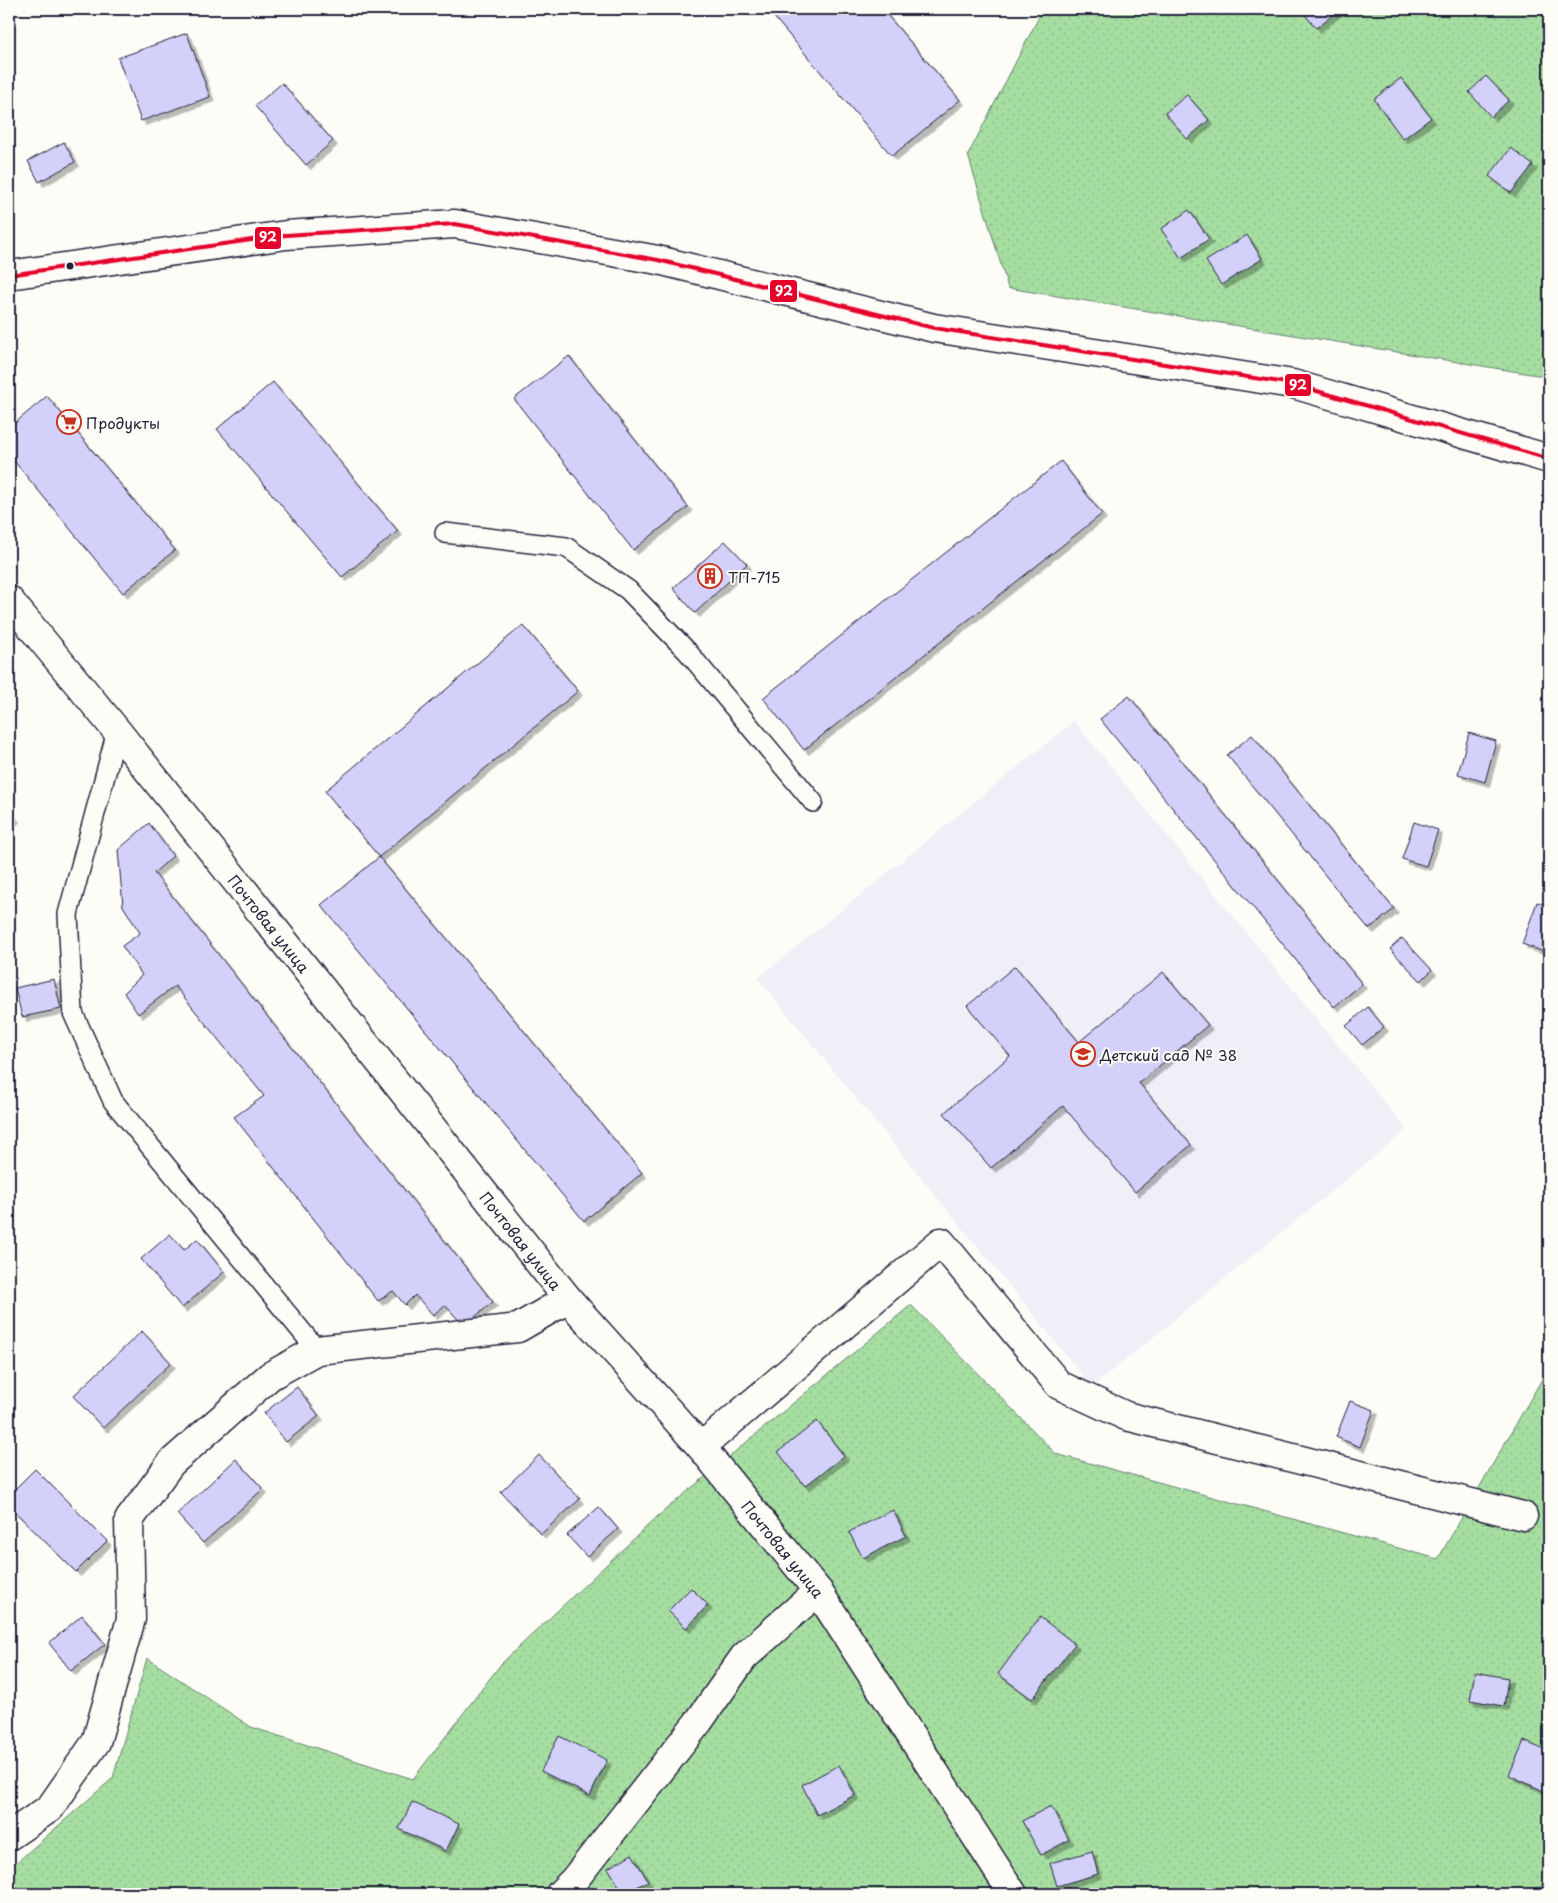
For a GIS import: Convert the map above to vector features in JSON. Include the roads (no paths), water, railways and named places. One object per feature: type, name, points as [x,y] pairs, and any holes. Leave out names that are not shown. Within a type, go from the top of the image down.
[{"type":"street","points":[[9,275],[286,235],[455,224],[658,260],[934,328],[1293,384],[1549,459]]},
{"type":"street","name":"Почтовая улица","points":[[9,600],[118,732],[568,1299],[700,1447],[818,1591],[1013,1894]]},
{"type":"street","points":[[700,1447],[941,1242],[1060,1385],[1136,1419],[1523,1516]]},
{"type":"street","points":[[9,1836],[50,1808],[96,1742],[131,1619],[129,1520],[171,1463],[270,1376],[317,1350],[518,1328],[568,1299]]},
{"type":"street","points":[[560,1894],[574,1880],[698,1721],[744,1657],[818,1591]]},
{"type":"lane","points":[[445,533],[566,548],[628,590],[687,651],[813,802]]},
{"type":"lane","points":[[118,732],[68,914],[73,1013],[113,1101],[317,1350]]},
{"type":"place","name":"Продукты","points":[[69,422]]},
{"type":"place","name":"ТП-715","points":[[710,576]]},
{"type":"place","name":"Детский сад № 38","points":[[1083,1054]]}]
